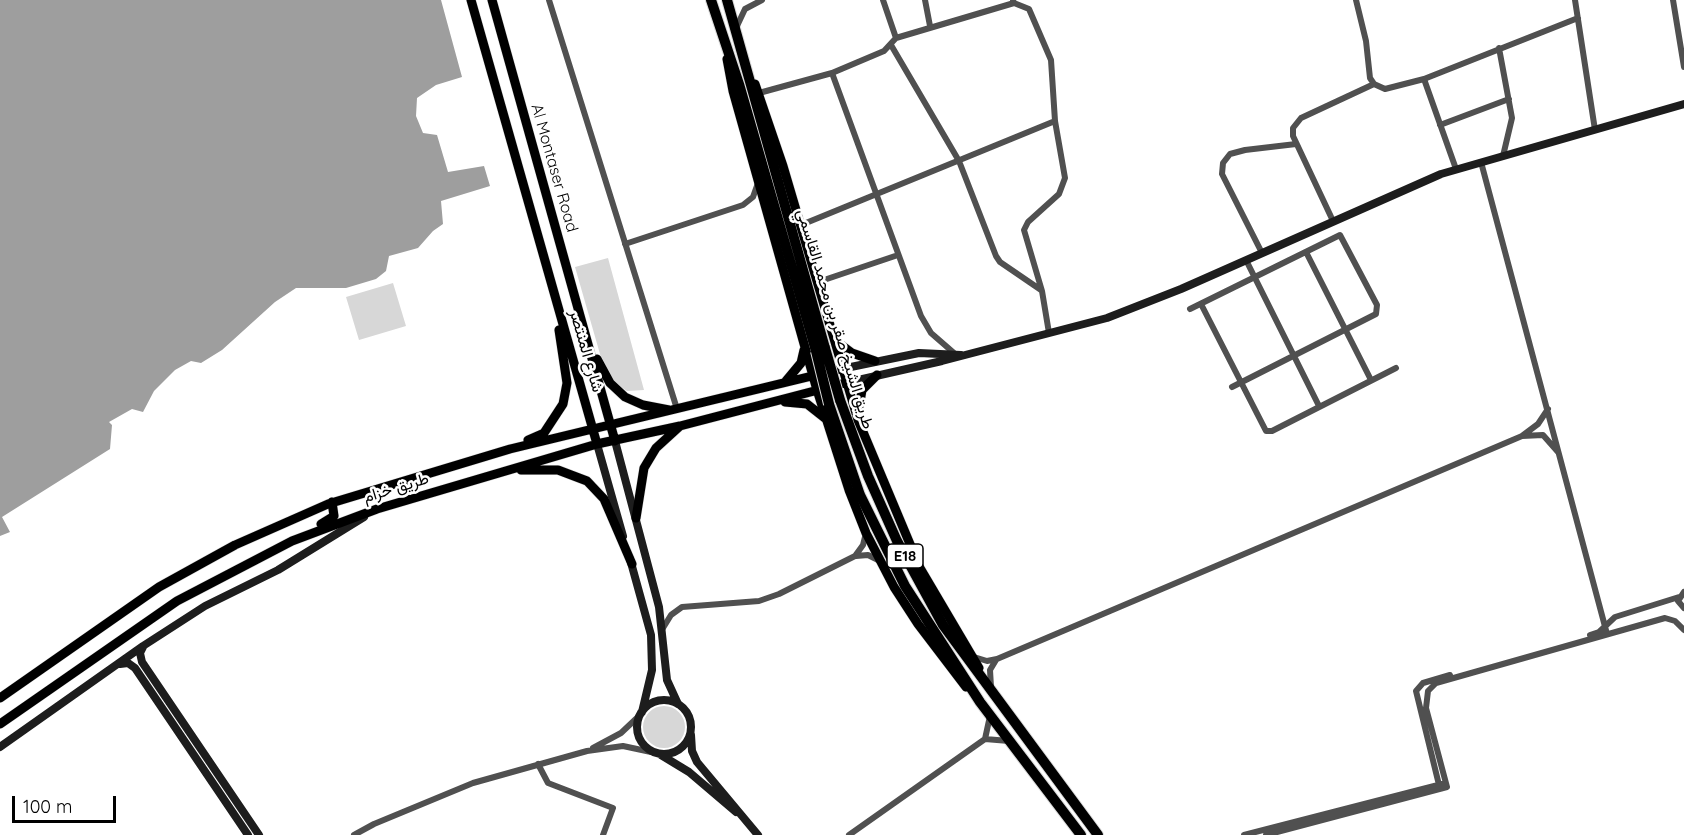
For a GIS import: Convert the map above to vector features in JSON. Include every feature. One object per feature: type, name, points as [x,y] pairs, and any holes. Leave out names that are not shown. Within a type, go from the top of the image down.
[{"type":"highway","name":"طريق الشيخ صقر بن محمد القاسمي","points":[[711,0],[820,349]]},
{"type":"highway","name":"طريق الشيخ صقر بن محمد القاسمي","points":[[727,1],[738,35],[745,71],[820,349],[872,523],[905,586],[980,702],[1081,835]]},
{"type":"highway","name":"طريق الشيخ صقر بن محمد القاسمي","points":[[835,402],[918,581],[943,625],[1098,835]]},
{"type":"main road","name":"شارع المنتصر","points":[[471,0],[597,444]]},
{"type":"main road","name":"Al Montaser Road","points":[[492,0],[590,344]]},
{"type":"main road","points":[[738,35],[801,225],[845,383],[858,420],[920,568],[997,699]]},
{"type":"main road","points":[[723,40],[733,91],[817,390],[866,533],[918,624],[980,702]]},
{"type":"main road","points":[[510,449],[544,433],[563,404],[567,383],[555,298]]},
{"type":"main road","points":[[833,336],[844,349],[875,361]]},
{"type":"main road","points":[[776,385],[787,380],[797,369],[804,352],[804,341]]},
{"type":"main road","name":"شارع المنتصر","points":[[590,344],[615,441]]},
{"type":"main road","points":[[590,344],[610,383],[625,397],[643,405],[674,410]]},
{"type":"main road","name":"طريق خزام","points":[[0,698],[159,587],[235,545],[332,502],[510,449],[841,369]]},
{"type":"main road","points":[[858,420],[862,390],[877,375]]},
{"type":"main road","name":"طريق خزام","points":[[0,724],[167,607],[292,542],[376,509],[510,469],[597,444],[680,426],[845,383]]},
{"type":"main road","points":[[774,402],[807,404],[827,420]]},
{"type":"main road","points":[[636,518],[644,468],[656,448],[680,426]]},
{"type":"main road","points":[[510,469],[558,470],[587,481],[603,499],[632,564]]},
{"type":"main road","points":[[292,542],[302,531],[333,519],[332,502]]},
{"type":"street","points":[[549,0],[674,410]]},
{"type":"street","points":[[738,35],[745,9],[762,0]]},
{"type":"street","points":[[883,0],[896,38]]},
{"type":"street","points":[[925,0],[930,26]]},
{"type":"street","points":[[1356,0],[1365,34],[1370,78],[1374,84],[1385,89],[1424,79],[1578,18]]},
{"type":"street","points":[[1575,0],[1595,130]]},
{"type":"street","points":[[1673,0],[1684,67]]},
{"type":"street","points":[[727,1],[745,9]]},
{"type":"street","points":[[759,93],[832,73],[891,45],[896,38],[930,26],[1013,1],[1029,9],[1051,60],[1055,121],[1065,178],[1064,187],[1028,222],[1024,230],[1042,291],[1049,333]]},
{"type":"street","points":[[891,45],[959,161],[996,256],[1000,262],[1042,291]]},
{"type":"street","points":[[1499,48],[1512,118],[1503,156]]},
{"type":"street","points":[[832,73],[879,195],[923,322],[958,354]]},
{"type":"street","points":[[1424,79],[1455,169]]},
{"type":"street","points":[[1333,221],[1292,132],[1297,121],[1374,84]]},
{"type":"street","points":[[1440,125],[1509,99]]},
{"type":"street","points":[[845,383],[1049,333],[1140,306],[1455,169],[1684,104]]},
{"type":"street","points":[[801,225],[1055,121]]},
{"type":"street","points":[[1262,253],[1222,174],[1222,163],[1230,154],[1245,150],[1296,144]]},
{"type":"street","points":[[1481,162],[1607,634]]},
{"type":"street","points":[[625,244],[743,205],[756,191],[758,178]]},
{"type":"street","points":[[1190,309],[1340,235],[1377,305],[1376,314],[1232,387]]},
{"type":"street","points":[[1306,252],[1371,381]]},
{"type":"street","points":[[818,282],[898,255]]},
{"type":"street","points":[[1246,260],[1319,406]]},
{"type":"street","points":[[1201,304],[1266,431],[1272,431],[1396,368]]},
{"type":"street","points":[[841,369],[919,353],[958,354]]},
{"type":"street","points":[[973,657],[982,661],[997,659],[1522,436],[1538,424],[1548,409]]},
{"type":"street","points":[[1522,436],[1543,435],[1560,456]]},
{"type":"street","name":"شارع المنتصر","points":[[615,441],[663,628],[667,680],[678,704]]},
{"type":"street","name":"شارع المنتصر","points":[[597,444],[651,635],[652,670],[640,714]]},
{"type":"street","points":[[0,747],[205,606],[278,570],[376,509]]},
{"type":"street","points":[[855,556],[863,545],[866,533]]},
{"type":"street","points":[[663,628],[670,615],[682,608],[768,598],[855,556],[868,555],[881,562]]},
{"type":"street","points":[[1442,785],[1417,703],[1418,687],[1423,682],[1593,634],[1615,617],[1681,595],[1683,609]]},
{"type":"street","points":[[1442,785],[1425,699],[1431,687],[1436,683],[1665,618],[1675,621],[1684,630]]},
{"type":"street","points":[[144,646],[140,653],[142,662],[259,835]]},
{"type":"street","points":[[991,687],[990,670],[997,659]]},
{"type":"street","points":[[120,664],[128,663],[135,668],[248,835]]},
{"type":"street","points":[[587,751],[621,733],[653,703],[661,701],[678,704],[688,716],[692,751],[697,762],[758,835]]},
{"type":"street","points":[[640,714],[637,731],[639,739],[656,753],[689,772],[750,824]]},
{"type":"street","points":[[849,835],[985,739],[990,725],[990,716]]},
{"type":"street","points":[[354,835],[434,798],[473,783],[587,751],[623,746],[668,754],[683,747],[690,732]]},
{"type":"street","points":[[985,739],[1009,741]]},
{"type":"street","points":[[538,764],[548,783],[613,808],[603,835]]},
{"type":"street","points":[[1244,835],[1442,785]]},
{"type":"street","points":[[1266,835],[1442,785]]},
{"type":"shaded area","points":[[0,0],[441,0],[462,77],[436,85],[417,98],[416,116],[423,133],[437,135],[448,172],[484,166],[490,186],[441,201],[443,224],[433,231],[418,248],[389,256],[386,271],[376,279],[346,288],[296,288],[275,302],[222,350],[201,363],[191,361],[175,370],[154,391],[143,412],[132,409],[109,422],[112,425],[110,449],[2,517],[10,532],[0,536]]},
{"type":"shaded area","points":[[608,258],[644,390],[627,391],[613,382],[604,368],[575,267]]},
{"type":"shaded area","points":[[393,283],[406,326],[359,340],[346,297]]},
{"type":"shaded area","points":[[664,706],[672,707],[679,712],[684,719],[684,735],[679,742],[672,747],[664,748],[656,747],[649,742],[644,735],[643,727],[644,719],[649,712],[656,707]]}]
